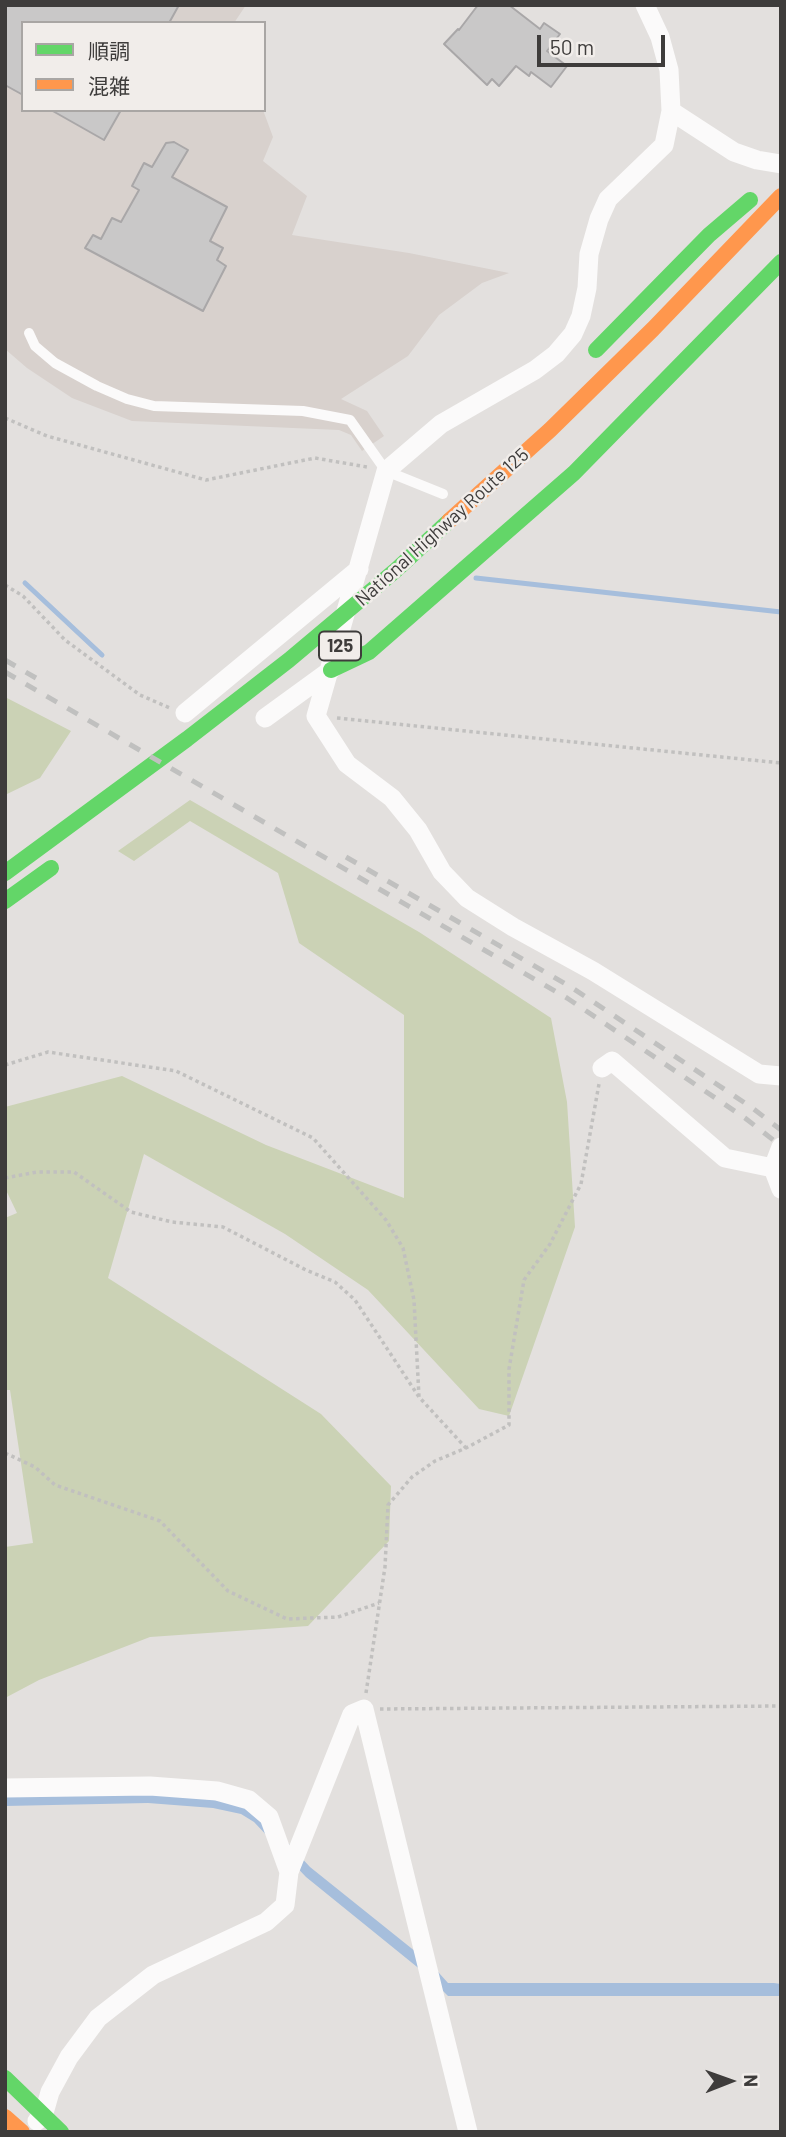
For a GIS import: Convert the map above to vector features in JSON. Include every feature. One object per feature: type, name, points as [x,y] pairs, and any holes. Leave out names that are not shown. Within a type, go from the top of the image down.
[{"type":"main road","points":[[580,365],[740,206],[758,195],[781,191]]},
{"type":"main road","name":"National Highway Route 125","points":[[5,873],[187,739],[298,652],[396,570],[550,430],[653,329],[781,196]]},
{"type":"main road","points":[[331,670],[369,652],[574,473],[781,262]]},
{"type":"main road","points":[[359,569],[378,553]]},
{"type":"main road","name":"National Highway Route 125","points":[[245,721],[359,630]]},
{"type":"main road","points":[[5,901],[69,855]]},
{"type":"main road","points":[[5,2078],[61,2132]]},
{"type":"main road","points":[[5,2117],[22,2132]]},
{"type":"street","points":[[645,5],[660,37],[669,70],[671,111],[664,145],[608,199],[598,219],[589,254],[587,288],[581,316],[573,334],[556,354],[536,370],[441,424],[386,471],[316,716],[347,764],[392,798],[418,830],[442,872],[467,898],[593,971],[759,1074],[781,1076]]},
{"type":"street","points":[[671,111],[734,152],[781,164]]},
{"type":"street","points":[[185,713],[359,569]]},
{"type":"street","points":[[265,718],[331,670]]},
{"type":"street","points":[[602,1068],[612,1061],[725,1158],[773,1168]]},
{"type":"street","points":[[781,1147],[773,1168],[781,1189]]},
{"type":"street","points":[[29,2132],[44,2113],[50,2092],[69,2057],[98,2018],[153,1975],[266,1922],[285,1905],[289,1872],[352,1714],[364,1709],[468,2132]]},
{"type":"street","points":[[5,1788],[150,1786],[217,1791],[250,1800],[269,1817],[289,1872]]},
{"type":"lane","points":[[29,332],[35,346],[55,363],[97,386],[154,406],[303,411],[350,420],[386,471],[443,494]]},
{"type":"path","points":[[5,418],[47,436],[206,480],[315,458],[386,471]]},
{"type":"path","points":[[5,585],[23,596],[65,640],[140,695],[185,713]]},
{"type":"path","points":[[316,716],[781,763]]},
{"type":"path","points":[[5,1065],[48,1052],[176,1071],[313,1138],[386,1220],[403,1248],[414,1300],[419,1397]]},
{"type":"path","points":[[602,1068],[581,1184],[550,1244],[524,1280],[509,1369],[509,1425],[435,1461],[412,1477],[388,1505],[380,1603],[364,1709],[781,1706]]},
{"type":"path","points":[[5,1178],[37,1172],[74,1172],[131,1212],[172,1222],[223,1227],[335,1282],[355,1300],[419,1397],[466,1448]]},
{"type":"path","points":[[5,1453],[35,1466],[55,1485],[160,1521],[228,1591],[287,1619],[338,1617],[380,1603]]},
{"type":"shaded area","points":[[5,5],[246,5],[235,21],[21,21],[21,112],[264,112],[273,137],[263,161],[307,196],[292,235],[409,253],[509,273],[482,283],[439,315],[408,356],[341,399],[367,411],[384,436],[362,451],[351,435],[339,430],[132,421],[72,398],[27,368],[5,349]]},
{"type":"green space","points":[[5,697],[71,731],[40,778],[5,795]]},
{"type":"green space","points":[[190,800],[419,932],[551,1018],[567,1102],[575,1227],[509,1416],[479,1409],[368,1290],[285,1234],[144,1154],[108,1278],[321,1414],[391,1486],[389,1541],[308,1626],[150,1637],[39,1680],[5,1698],[5,1547],[33,1543],[10,1390],[5,1390],[5,1218],[17,1213],[5,1188],[5,1107],[122,1076],[266,1145],[404,1198],[404,1015],[299,943],[278,873],[190,821],[134,861],[118,851]]},
{"type":"water","points":[[149,1792],[246,1804],[310,1867],[431,1964],[448,1983],[774,1983],[781,1984],[781,1996],[448,1996],[427,1975],[306,1877],[254,1822],[241,1814],[213,1808],[148,1803],[5,1806],[5,1794]]},
{"type":"building","points":[[5,5],[179,5],[170,21],[21,21],[21,94],[5,85]]},
{"type":"building","points":[[478,5],[509,5],[540,29],[544,23],[560,34],[547,51],[567,66],[551,87],[531,72],[529,76],[516,66],[499,86],[492,79],[487,85],[444,44],[459,30]]},
{"type":"building","points":[[55,112],[120,112],[104,140]]},
{"type":"building","points":[[174,142],[188,150],[172,177],[227,207],[210,241],[223,248],[217,260],[226,266],[203,311],[85,248],[93,235],[101,239],[112,218],[121,222],[139,190],[132,186],[144,163],[152,167],[166,143]]},
{"type":"waterway","points":[[476,578],[781,612]]},
{"type":"waterway","points":[[25,583],[102,655]]},
{"type":"railway","points":[[5,660],[36,678]]},
{"type":"railway","points":[[5,672],[567,998],[745,1118],[781,1146]]},
{"type":"railway","points":[[346,857],[571,987],[751,1107],[781,1130]]},
{"type":"traffic: fast","points":[[596,350],[709,235],[750,200]]},
{"type":"traffic: fast","points":[[331,670],[369,652],[574,473],[781,262]]},
{"type":"traffic: fast","points":[[5,873],[289,660],[396,570],[449,521]]},
{"type":"traffic: fast","points":[[5,901],[51,868]]},
{"type":"traffic: fast","points":[[5,2078],[61,2132]]},
{"type":"traffic: slow","points":[[449,521],[550,430],[653,329],[781,196]]},
{"type":"traffic: slow","points":[[5,2117],[22,2132]]}]
